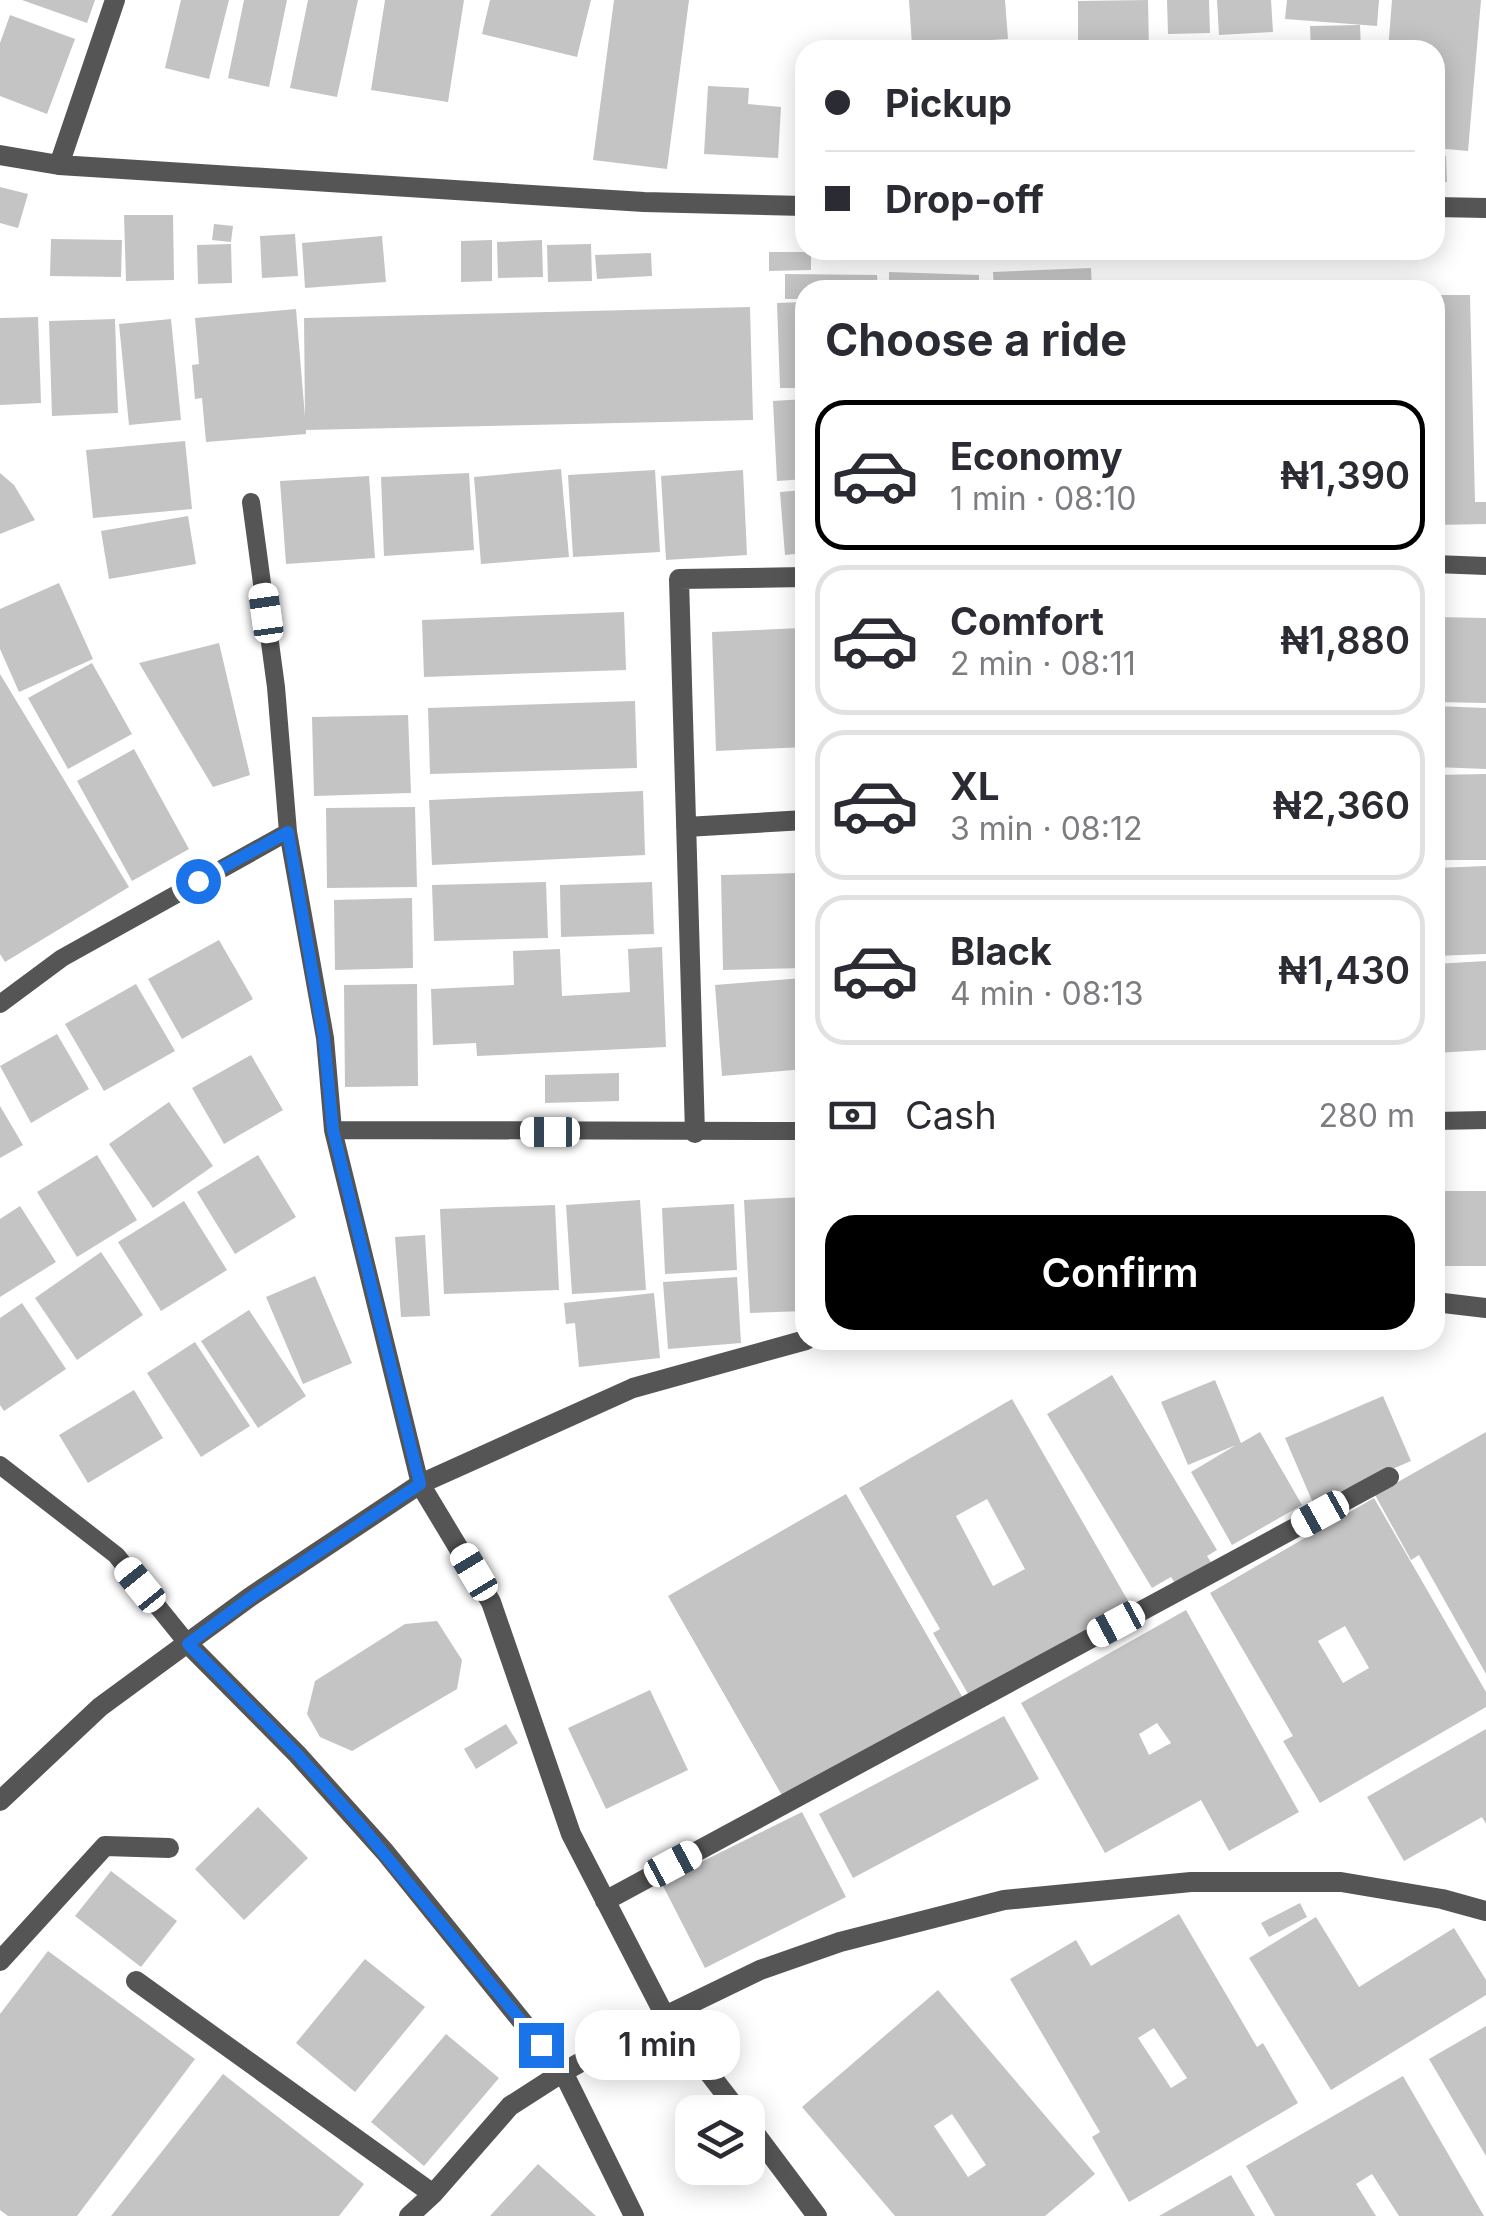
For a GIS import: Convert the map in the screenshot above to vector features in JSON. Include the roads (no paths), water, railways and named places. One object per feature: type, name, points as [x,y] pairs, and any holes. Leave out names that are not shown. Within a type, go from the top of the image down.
[{"type":"street","points":[[59,165],[115,0]]},
{"type":"street","points":[[0,155],[59,165],[644,202],[795,206]]},
{"type":"street","points":[[1445,207],[1486,208]]},
{"type":"street","points":[[694,1133],[679,579],[795,577]]},
{"type":"street","points":[[686,827],[795,821]]},
{"type":"street","points":[[1445,1303],[1486,1308]]},
{"type":"street","points":[[0,1801],[100,1708],[250,1598],[420,1484],[633,1388],[795,1343]]},
{"type":"street","points":[[604,1900],[1389,1477]]},
{"type":"street","points":[[420,1484],[491,1602],[570,1834],[666,2016],[725,2095]]},
{"type":"street","points":[[188,1644],[297,1754],[385,1852],[563,2072],[634,2216]]},
{"type":"street","points":[[0,1961],[104,1846],[169,1848]]},
{"type":"street","points":[[409,2216],[510,2106],[666,2016],[760,1970],[824,1948],[1004,1900],[1191,1882],[1341,1882],[1442,1899],[1486,1912]]},
{"type":"street","points":[[136,1981],[433,2194]]},
{"type":"street","points":[[765,2147],[817,2216]]},
{"type":"lane","points":[[251,502],[276,687],[288,832],[324,1038],[333,1130],[420,1484]]},
{"type":"lane","points":[[1445,564],[1486,566]]},
{"type":"lane","points":[[0,1004],[62,958],[288,832]]},
{"type":"lane","points":[[1445,1121],[1486,1120]]},
{"type":"lane","points":[[333,1130],[795,1131]]},
{"type":"lane","points":[[0,1465],[116,1555],[188,1644]]}]
